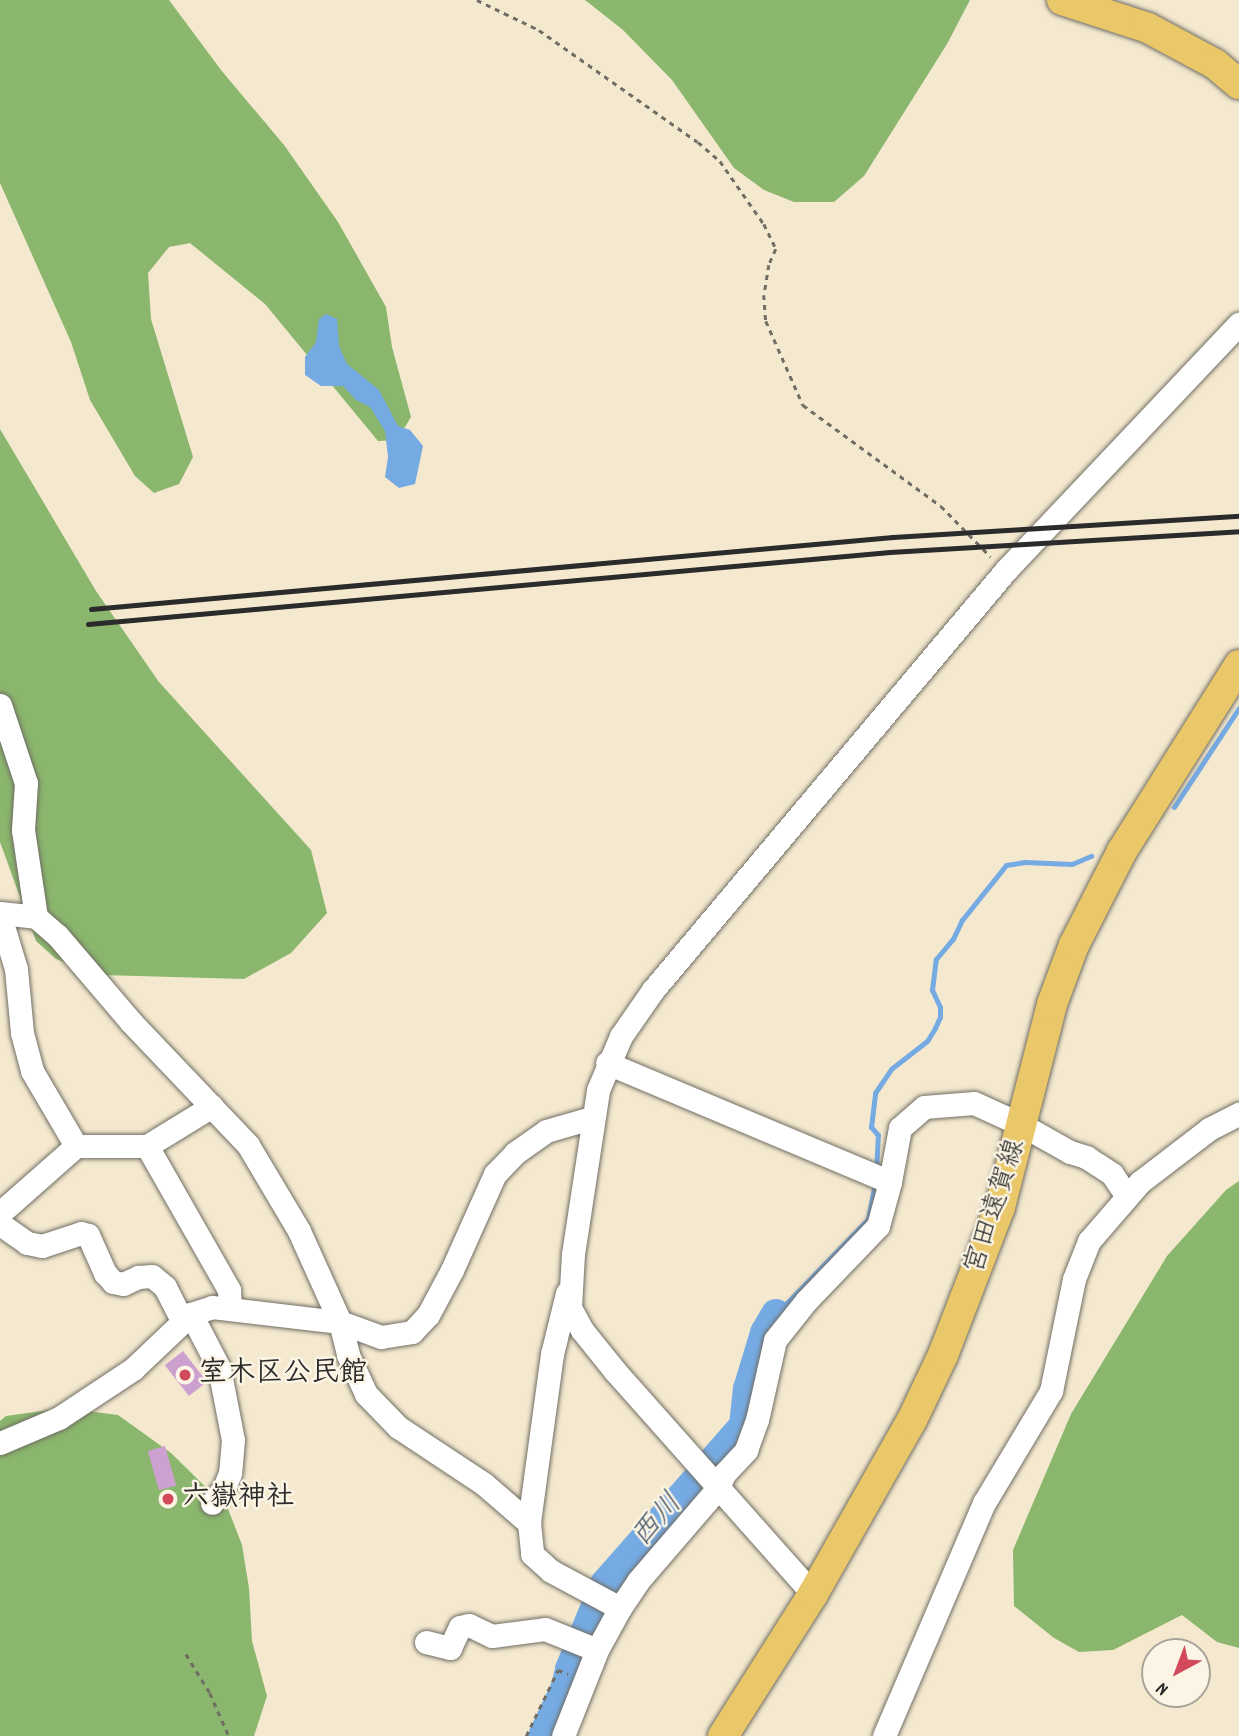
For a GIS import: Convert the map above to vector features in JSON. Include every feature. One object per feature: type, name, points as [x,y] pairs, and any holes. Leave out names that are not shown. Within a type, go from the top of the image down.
[{"type":"main road","points":[[1062,0],[1148,28],[1215,64],[1239,85]]},
{"type":"main road","name":"宮田遠賀線","points":[[723,1736],[813,1594],[912,1420],[943,1355],[1000,1207],[1052,1004],[1080,934],[1122,851],[1239,665]]},
{"type":"street","points":[[620,1608],[551,1572],[532,1554],[529,1523],[552,1354],[569,1282],[591,1118],[607,1063],[633,1015],[653,990],[1006,570],[1239,324]]},
{"type":"street","points":[[0,705],[26,783],[23,830],[36,917]]},
{"type":"street","points":[[76,1146],[32,1072],[22,1033],[9,1004],[16,969],[0,914],[36,917],[57,935],[131,1022],[248,1145],[299,1231],[340,1322],[348,1355],[366,1394],[398,1427],[484,1484],[529,1523]]},
{"type":"street","points":[[607,1063],[890,1182]]},
{"type":"street","points":[[563,1736],[597,1650],[620,1608],[639,1581],[718,1488],[724,1474],[746,1450],[751,1440],[775,1340],[806,1301],[878,1226],[900,1128],[924,1107],[974,1103],[1023,1125],[1070,1152],[1086,1157],[1112,1174],[1126,1195]]},
{"type":"street","points":[[0,1213],[76,1146],[148,1146],[212,1106]]},
{"type":"street","points":[[884,1736],[984,1503],[1051,1391],[1074,1279],[1089,1241],[1126,1195],[1191,1141],[1239,1115]]},
{"type":"street","points":[[0,1443],[59,1418],[112,1384],[133,1369],[186,1317],[212,1307],[340,1322],[381,1336],[412,1332],[428,1315],[452,1270],[495,1174],[515,1153],[546,1131],[591,1118]]},
{"type":"street","points":[[148,1146],[229,1290],[230,1308]]},
{"type":"street","points":[[0,1224],[27,1243],[42,1245],[81,1233],[88,1235],[113,1282],[123,1283],[138,1277],[152,1276],[165,1287],[219,1368],[233,1440],[230,1473],[224,1488],[212,1503]]},
{"type":"street","points":[[569,1282],[570,1307],[582,1331],[813,1594]]},
{"type":"street","points":[[426,1642],[450,1648],[460,1627],[469,1625],[492,1636],[545,1629],[597,1650]]},
{"type":"path","points":[[477,0],[539,30],[668,120],[720,161],[764,224],[776,249],[769,265],[764,295],[766,321],[803,405],[941,506],[1006,570]]},
{"type":"path","points":[[186,1654],[210,1693],[229,1736]]},
{"type":"path","points":[[526,1736],[558,1670]]},
{"type":"green space","points":[[0,0],[169,0],[221,70],[284,145],[338,222],[386,307],[392,347],[411,417],[397,440],[378,441],[265,304],[190,243],[169,247],[148,273],[151,319],[193,457],[179,484],[154,493],[135,476],[90,400],[71,342],[0,183]]},
{"type":"green space","points":[[585,0],[970,0],[947,44],[864,176],[834,202],[794,202],[764,190],[734,168],[672,80],[623,30]]},
{"type":"green space","points":[[0,429],[96,591],[159,682],[311,850],[327,913],[291,953],[244,979],[102,975],[56,959],[36,941],[0,842]]},
{"type":"green space","points":[[1239,1181],[1239,1648],[1217,1642],[1182,1615],[1113,1650],[1079,1652],[1054,1638],[1014,1606],[1013,1550],[1071,1414],[1167,1256],[1226,1190]]},
{"type":"green space","points":[[64,1408],[118,1415],[171,1453],[228,1509],[242,1545],[249,1588],[252,1641],[267,1696],[254,1736],[0,1736],[0,1421],[6,1416]]},
{"type":"water","points":[[326,314],[337,319],[339,346],[347,364],[379,390],[398,426],[410,430],[423,446],[415,484],[399,488],[385,477],[388,457],[385,431],[370,407],[356,400],[343,386],[321,386],[305,375],[305,357],[316,342],[319,319]]},
{"type":"building","points":[[183,1351],[207,1382],[189,1396],[165,1365]]},
{"type":"building","points":[[165,1446],[176,1485],[159,1490],[148,1451]]},
{"type":"waterway","points":[[1174,807],[1239,708]]},
{"type":"waterway","points":[[876,1171],[878,1135],[871,1127],[875,1093],[891,1069],[927,1041],[935,1028],[940,1017],[940,1007],[932,990],[936,959],[953,939],[962,920],[1006,865],[1025,862],[1072,864],[1091,856]]},
{"type":"waterway","points":[[776,1314],[868,1219],[875,1184]]},
{"type":"waterway","name":"西川","points":[[543,1736],[566,1687],[570,1669],[605,1584],[744,1426],[748,1389],[765,1333],[776,1314]]},
{"type":"railway","points":[[91,609],[893,537],[1239,516]]},
{"type":"railway","points":[[88,624],[890,552],[1239,531]]},
{"type":"place","name":"室木区公民館","points":[[185,1375]]},
{"type":"place","name":"六嶽神社","points":[[168,1499]]}]
